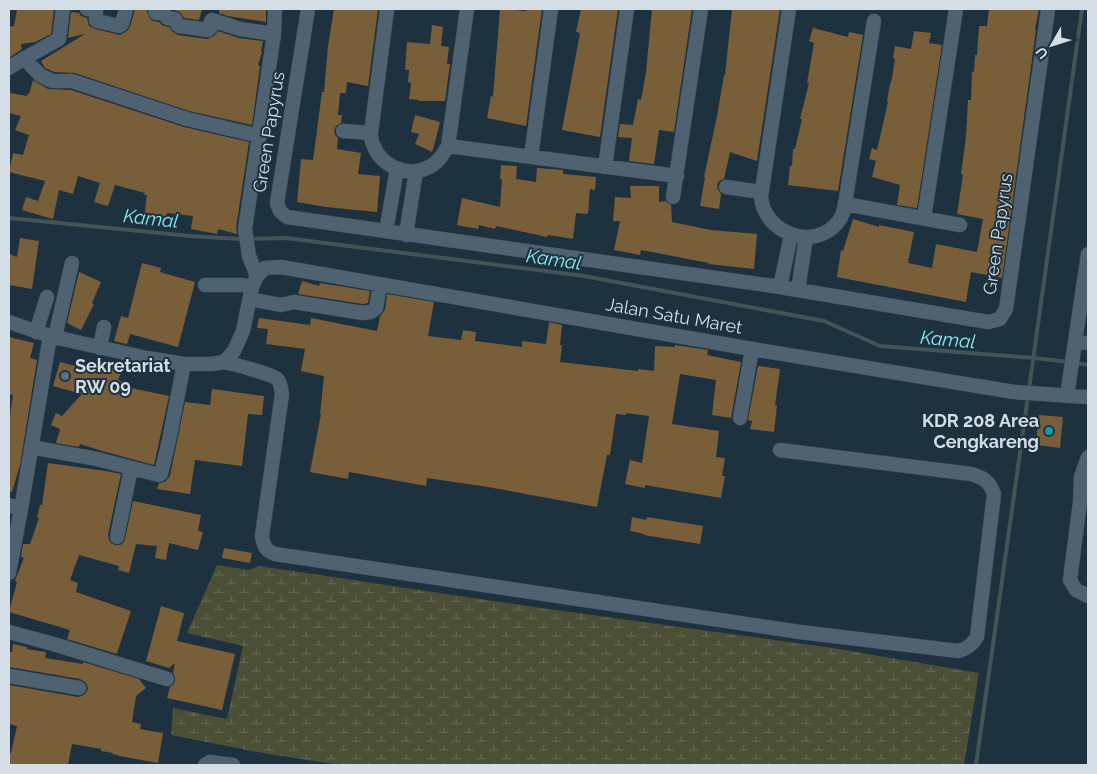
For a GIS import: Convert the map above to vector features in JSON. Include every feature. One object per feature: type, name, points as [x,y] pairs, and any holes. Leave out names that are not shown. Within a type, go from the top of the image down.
[{"type":"street","points":[[9,68],[59,39],[63,9]]},
{"type":"street","points":[[87,9],[96,11],[97,21],[119,26],[122,24],[126,9]]},
{"type":"street","points":[[156,9],[156,13],[164,13],[167,18],[175,19],[179,26],[208,30],[211,27],[212,20],[240,29],[274,34]]},
{"type":"street","points":[[224,362],[234,351],[243,331],[253,287],[245,229],[274,34],[275,9]]},
{"type":"street","name":"Green Papyrus","points":[[308,9],[277,203],[278,208],[284,215],[290,218],[780,287],[988,322],[1000,319],[1006,309],[1048,9]]},
{"type":"street","points":[[387,9],[371,133],[378,155],[386,164],[396,169],[416,172],[426,169],[435,163],[448,146],[467,9]]},
{"type":"street","points":[[531,157],[551,9]]},
{"type":"street","points":[[605,167],[627,9]]},
{"type":"street","points":[[673,197],[701,9]]},
{"type":"street","points":[[790,9],[761,192],[762,202],[768,216],[779,228],[791,235],[806,237],[819,235],[832,228],[841,217],[846,204],[874,21]]},
{"type":"street","points":[[924,218],[956,9]]},
{"type":"street","points":[[24,58],[40,75],[52,81],[72,81],[187,118],[260,136]]},
{"type":"street","points":[[343,130],[371,133]]},
{"type":"street","points":[[448,146],[677,176]]},
{"type":"street","points":[[386,231],[396,169]]},
{"type":"street","points":[[406,234],[416,172]]},
{"type":"street","points":[[726,188],[761,192]]},
{"type":"street","points":[[846,204],[960,225]]},
{"type":"street","points":[[780,287],[791,235]]},
{"type":"street","points":[[798,290],[806,237]]},
{"type":"street","points":[[1068,390],[1072,357],[1082,343],[1088,254]]},
{"type":"street","points":[[47,335],[72,263]]},
{"type":"street","name":"Jalan Satu Maret","points":[[253,287],[265,268],[281,267],[752,349],[1014,392],[1039,394],[1068,390],[1088,398]]},
{"type":"street","points":[[205,285],[242,285],[253,287],[282,305],[294,302],[363,313],[371,312],[376,308],[380,285]]},
{"type":"street","points":[[9,574],[15,507],[31,447],[47,335],[47,298]]},
{"type":"street","points":[[9,322],[47,335],[147,358],[184,364],[224,362],[277,379],[282,394],[262,536],[264,546],[268,552],[800,632],[958,651],[966,649],[973,644],[977,637],[994,494],[990,484],[982,477],[971,474],[780,450]]},
{"type":"street","points":[[100,348],[104,327]]},
{"type":"street","points":[[740,418],[752,349]]},
{"type":"street","points":[[31,447],[97,459],[157,476],[160,475],[184,364]]},
{"type":"street","points":[[1088,457],[1081,477],[1080,502],[1070,580],[1076,590],[1088,596]]},
{"type":"street","points":[[117,537],[131,468]]},
{"type":"street","points":[[9,632],[167,680]]},
{"type":"street","points":[[9,676],[79,688]]},
{"type":"street","points":[[205,765],[210,762],[233,765]]},
{"type":"green space","points":[[217,565],[249,570],[259,566],[541,608],[833,648],[979,673],[964,765],[340,765],[268,754],[171,735],[173,708],[227,719],[243,646],[187,633]]},
{"type":"building","points":[[17,9],[54,9],[51,34],[35,42],[21,44],[22,49],[9,58],[9,27],[14,26]]},
{"type":"building","points":[[135,9],[146,9],[150,19],[169,27],[178,35],[207,39],[214,36],[218,31],[239,38],[263,41],[258,65],[260,66],[252,125],[189,111],[75,73],[54,72],[45,68],[41,61],[85,34],[68,38],[71,12],[79,13],[87,18],[89,26],[95,29],[120,35],[130,27]]},
{"type":"building","points":[[172,9],[202,9],[199,20],[184,18],[180,12]]},
{"type":"building","points":[[219,9],[266,9],[266,22],[228,16],[219,13]]},
{"type":"building","points":[[334,9],[378,9],[368,86],[347,82],[346,93],[340,93],[338,115],[342,115],[341,123],[336,126],[334,131],[338,138],[337,149],[361,153],[358,174],[380,176],[377,212],[297,202],[301,159],[313,160],[322,92],[324,92],[328,46]]},
{"type":"building","points":[[500,9],[526,11],[526,9],[542,9],[526,126],[487,118],[491,96],[493,97]]},
{"type":"building","points":[[581,9],[618,9],[600,137],[562,130],[580,33],[576,32]]},
{"type":"building","points":[[652,9],[692,9],[674,132],[659,130],[654,164],[629,161],[632,138],[618,137],[620,124],[633,125],[638,99],[641,100],[646,72]]},
{"type":"building","points":[[732,9],[780,9],[757,161],[730,152],[724,179],[719,181],[717,185],[721,194],[719,209],[700,206],[704,177],[725,75]]},
{"type":"building","points":[[989,9],[1039,9],[1002,278],[971,272],[966,302],[837,277],[841,250],[843,251],[853,219],[879,227],[879,225],[914,232],[908,263],[932,268],[936,244],[977,252],[983,219],[957,214],[963,175],[961,174],[968,100],[971,100],[972,72],[974,72],[975,55],[977,55],[979,26],[987,26]]},
{"type":"building","points":[[432,25],[443,27],[441,46],[449,47],[447,64],[450,64],[445,101],[409,99],[411,83],[408,82],[409,70],[405,70],[407,42],[430,44]]},
{"type":"building","points":[[813,28],[848,37],[849,32],[863,35],[838,191],[788,185],[793,149],[795,149],[809,83],[807,83],[814,43],[809,41]]},
{"type":"building","points":[[914,31],[931,33],[929,43],[942,45],[917,208],[897,205],[900,185],[872,177],[876,161],[869,159],[872,148],[877,150],[888,102],[895,59],[893,58],[895,46],[911,49]]},
{"type":"building","points":[[33,80],[48,89],[71,90],[184,127],[249,142],[236,228],[237,234],[218,229],[217,234],[191,229],[193,216],[167,213],[166,221],[144,218],[147,195],[115,185],[108,206],[94,202],[100,183],[78,176],[73,194],[59,190],[53,219],[22,210],[26,197],[38,201],[45,181],[9,172],[13,153],[23,155],[29,135],[15,130],[21,116],[9,113],[9,99],[10,93],[27,96]]},
{"type":"building","points":[[415,115],[440,122],[432,152],[415,144],[419,134],[411,132]]},
{"type":"building","points":[[501,165],[517,166],[516,179],[536,182],[537,168],[563,170],[563,174],[596,177],[595,190],[590,189],[588,214],[576,213],[573,239],[548,235],[547,237],[496,226],[495,229],[479,225],[478,229],[457,225],[462,198],[500,207]]},
{"type":"building","points":[[630,186],[659,186],[659,202],[665,201],[671,205],[672,222],[711,230],[757,234],[754,269],[708,264],[641,250],[640,255],[614,250],[620,221],[613,221],[615,197],[631,198]]},
{"type":"building","points":[[20,238],[39,241],[32,289],[9,285],[9,254],[17,257]]},
{"type":"building","points":[[142,263],[161,268],[160,272],[195,282],[178,347],[130,334],[127,344],[114,341],[121,316],[128,318]]},
{"type":"building","points":[[79,272],[101,282],[92,303],[94,304],[81,330],[67,323]]},
{"type":"building","points":[[302,281],[319,286],[320,283],[370,291],[368,303],[363,304],[298,294]]},
{"type":"building","points":[[387,294],[434,302],[428,336],[461,340],[463,330],[476,332],[475,341],[522,347],[522,341],[546,344],[549,322],[562,325],[560,362],[638,371],[638,369],[654,371],[655,346],[675,347],[675,345],[708,350],[707,355],[741,362],[731,418],[712,415],[716,380],[680,374],[672,424],[719,431],[716,457],[725,458],[722,476],[725,476],[721,498],[645,485],[645,488],[625,484],[630,460],[642,463],[649,416],[626,413],[626,415],[616,414],[610,455],[607,455],[597,507],[427,478],[426,486],[349,472],[348,479],[310,472],[321,414],[324,376],[301,371],[305,349],[266,344],[268,329],[257,328],[259,318],[310,325],[311,318],[377,331],[380,316],[385,310]]},
{"type":"building","points":[[9,337],[34,343],[30,358],[37,360],[20,465],[12,492],[9,492],[9,423],[13,395],[9,394]]},
{"type":"building","points":[[60,362],[79,367],[80,364],[110,372],[113,364],[123,368],[118,380],[132,385],[131,388],[169,396],[154,465],[80,444],[79,447],[56,443],[60,429],[51,425],[56,413],[62,416],[82,394],[53,386]]},
{"type":"building","points":[[758,366],[780,369],[775,405],[777,405],[774,432],[750,429],[752,421],[748,420]]},
{"type":"building","points":[[212,389],[264,396],[262,415],[248,414],[242,466],[195,460],[190,494],[157,489],[159,483],[165,482],[170,476],[185,402],[210,405]]},
{"type":"building","name":"KDR 208 Area Cengkareng","points":[[1039,415],[1063,417],[1060,448],[1036,445]]},
{"type":"building","points":[[48,463],[121,474],[108,535],[111,543],[115,545],[120,545],[125,539],[133,501],[201,515],[198,531],[203,532],[198,550],[169,543],[166,560],[155,558],[157,546],[136,544],[129,573],[118,570],[119,566],[79,555],[70,580],[78,583],[76,592],[131,611],[117,654],[67,639],[70,630],[9,612],[17,582],[15,581],[24,558],[21,557],[23,544],[30,544],[39,518],[37,517],[40,505],[42,505]]},
{"type":"building","points":[[632,517],[646,520],[647,517],[703,526],[700,544],[630,531]]},
{"type":"building","points":[[224,548],[252,553],[250,563],[222,558]]},
{"type":"building","points":[[161,606],[184,613],[177,641],[235,654],[222,710],[167,698],[170,687],[175,681],[173,673],[175,663],[169,668],[146,661]]},
{"type":"building","points":[[13,644],[27,647],[27,649],[46,652],[45,658],[83,664],[83,662],[139,679],[146,688],[136,696],[132,722],[141,724],[140,729],[163,733],[158,763],[72,744],[68,765],[9,765],[9,753],[11,753],[17,726],[9,724],[9,685],[78,697],[85,694],[88,689],[85,682],[80,679],[9,667],[9,652],[12,652]]},
{"type":"waterway","points":[[1029,389],[1082,9]]},
{"type":"waterway","name":"Kamal","points":[[9,218],[190,236],[240,239],[286,238],[584,276],[824,321],[880,346],[1069,362]]},
{"type":"waterway","name":"Kamal","points":[[1076,363],[1088,365]]},
{"type":"waterway","points":[[976,765],[1028,396]]},
{"type":"place","name":"Sekretariat RW 09","points":[[65,376]]},
{"type":"place","name":"KDR 208 Area Cengkareng","points":[[1049,431]]}]
